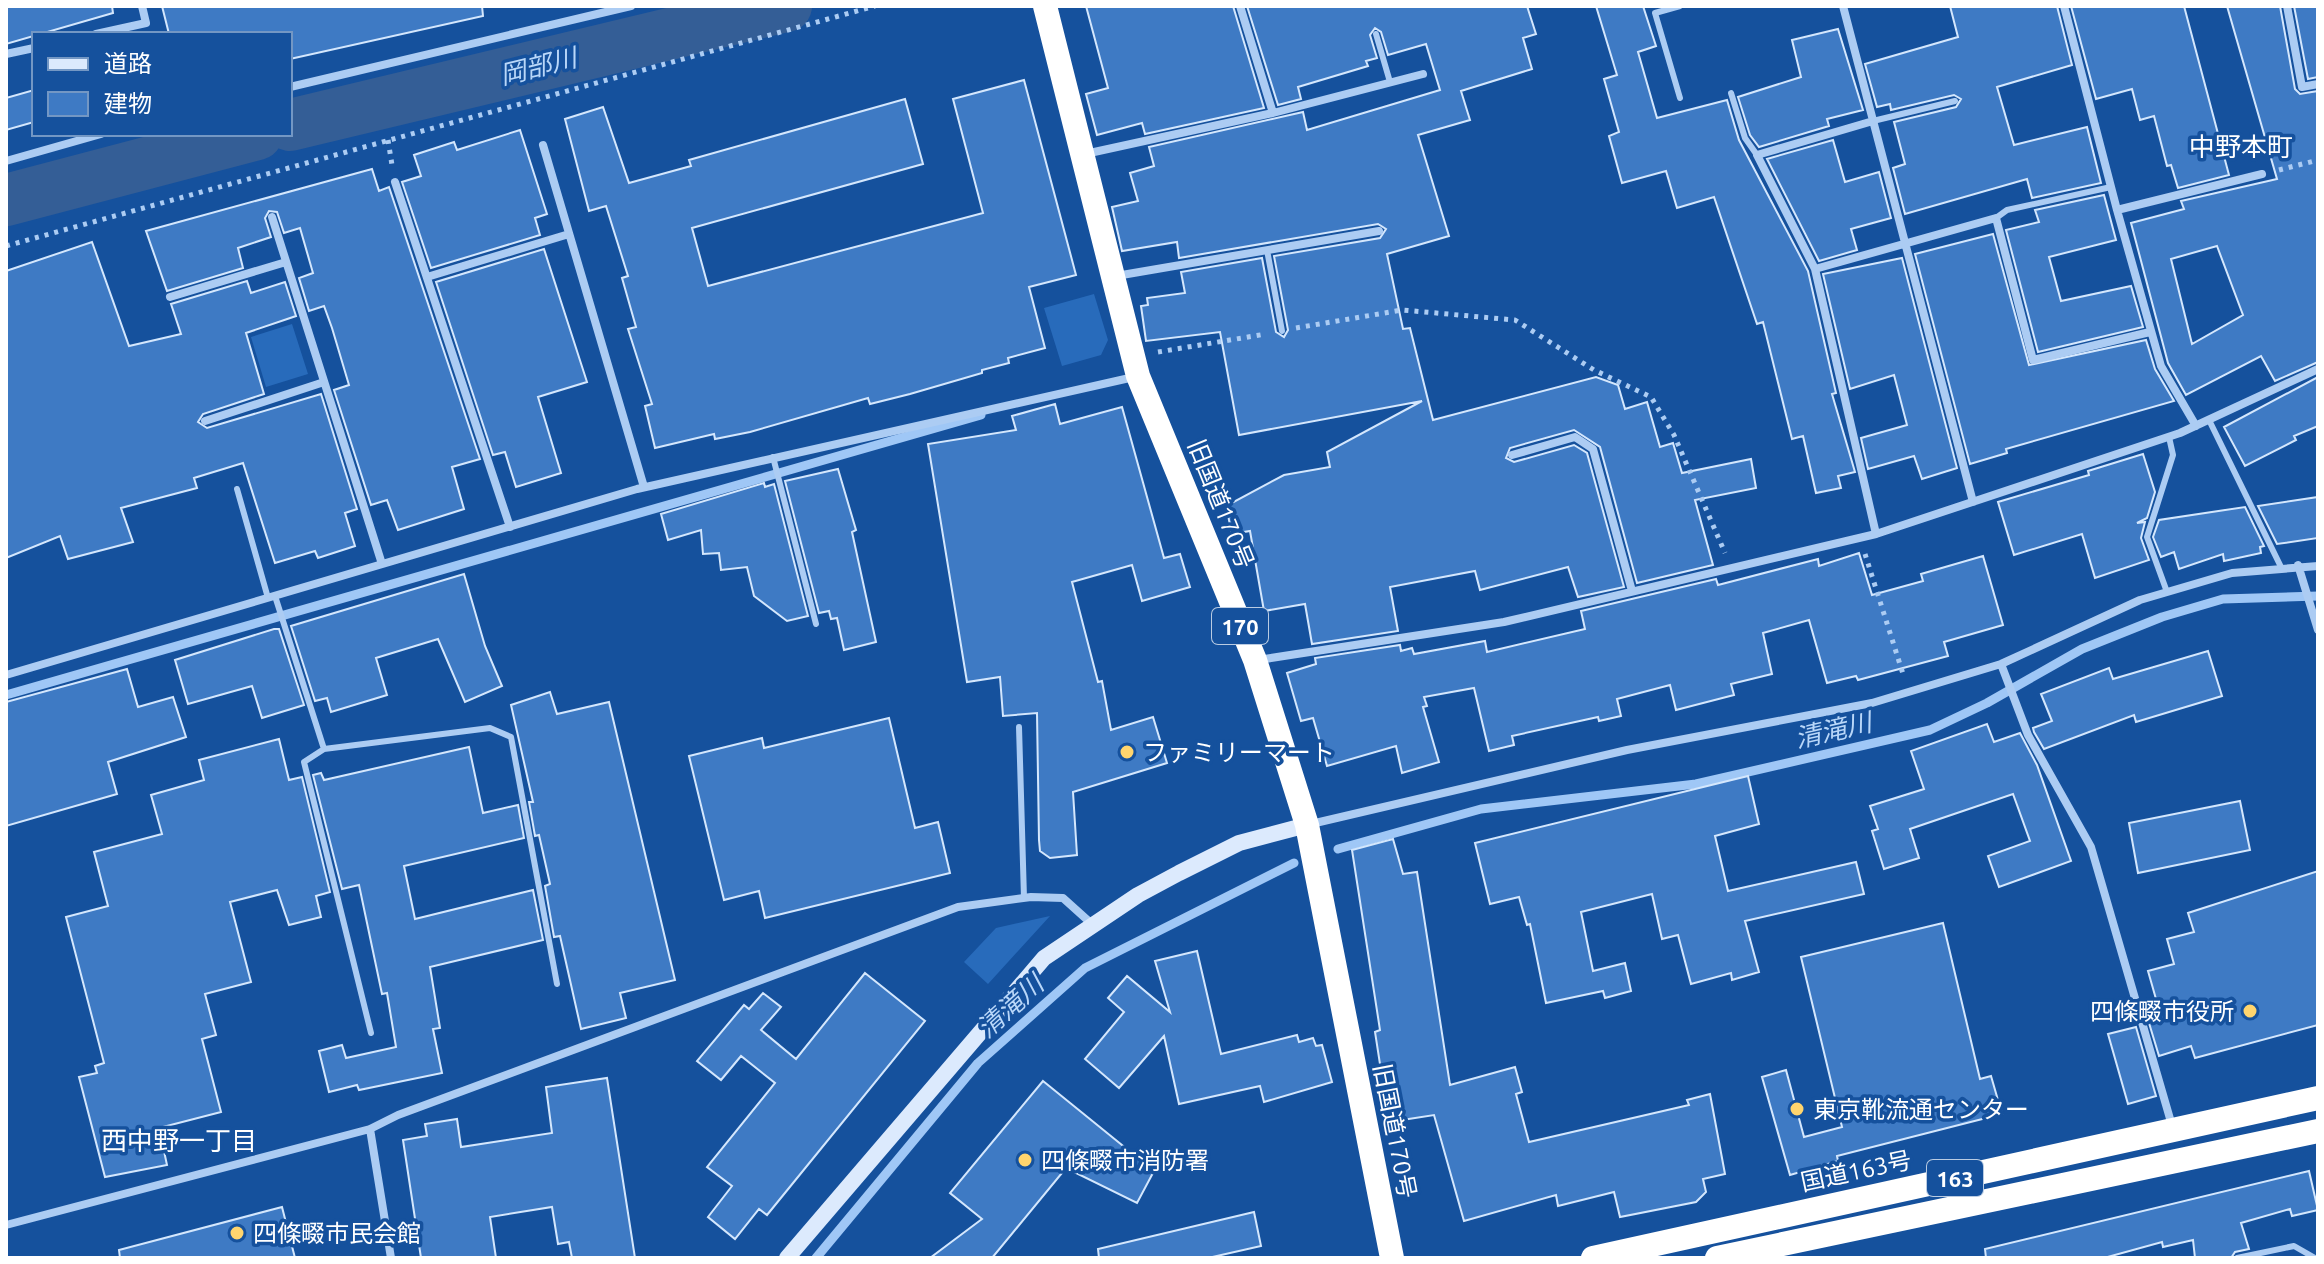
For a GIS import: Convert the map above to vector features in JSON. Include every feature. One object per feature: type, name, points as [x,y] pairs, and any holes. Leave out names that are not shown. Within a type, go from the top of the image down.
[{"type":"highway","name":"旧国道170号","points":[[1045,6],[1135,366],[1255,660],[1307,825],[1392,1258]]},
{"type":"highway","name":"国道163号","points":[[1593,1258],[2318,1098]]},
{"type":"highway","name":"163","points":[[1717,1258],[2318,1131]]},
{"type":"street","points":[[105,32],[146,23],[142,6]]},
{"type":"street","points":[[292,87],[631,6]]},
{"type":"street","points":[[1240,6],[1273,113]]},
{"type":"street","points":[[1843,6],[1973,502]]},
{"type":"street","points":[[2064,6],[2150,332],[2161,366],[2196,426]]},
{"type":"street","points":[[2287,6],[2302,87],[2318,84]]},
{"type":"street","points":[[6,54],[32,48]]},
{"type":"street","points":[[1081,155],[1273,113],[1423,74]]},
{"type":"street","points":[[1873,121],[1757,155],[1815,269],[1876,534]]},
{"type":"street","points":[[6,161],[94,136]]},
{"type":"street","points":[[543,145],[644,487]]},
{"type":"street","points":[[2117,210],[2262,174]]},
{"type":"street","points":[[395,182],[510,527]]},
{"type":"street","points":[[272,217],[382,564]]},
{"type":"street","points":[[1815,269],[1996,218],[2033,360],[2150,332]]},
{"type":"street","points":[[1111,277],[1379,231]]},
{"type":"street","points":[[427,277],[569,234]]},
{"type":"street","points":[[170,297],[286,262]]},
{"type":"street","points":[[6,675],[644,487],[1135,366]]},
{"type":"street","points":[[1255,660],[1504,622],[1876,534],[2169,437],[2318,369]]},
{"type":"street","points":[[205,421],[324,382]]},
{"type":"street","points":[[1512,455],[1575,437],[1593,449],[1632,591]]},
{"type":"street","points":[[2298,565],[2318,630]]},
{"type":"street","points":[[787,1258],[1044,958],[1138,895],[1239,843],[1627,750],[1872,703],[2002,667],[2140,600],[2232,573],[2298,565],[2318,566]]},
{"type":"street","points":[[2002,667],[2028,735],[2091,847],[2173,1129]]},
{"type":"street","points":[[6,1225],[370,1129],[398,1115],[958,907],[1024,898],[1063,898],[1093,925]]},
{"type":"street","points":[[370,1129],[391,1258]]},
{"type":"lane","points":[[1680,6],[1655,13],[1680,98]]},
{"type":"lane","points":[[146,23],[148,32]]},
{"type":"lane","points":[[1376,34],[1390,82]]},
{"type":"lane","points":[[1731,93],[1745,138],[1757,155]]},
{"type":"lane","points":[[1873,121],[1955,101]]},
{"type":"lane","points":[[1996,218],[2007,210],[2111,187]]},
{"type":"lane","points":[[1267,250],[1282,331]]},
{"type":"lane","points":[[2209,420],[2281,567]]},
{"type":"lane","points":[[2167,592],[2147,537],[2173,455],[2169,437]]},
{"type":"lane","points":[[773,456],[816,624]]},
{"type":"lane","points":[[237,489],[324,749]]},
{"type":"lane","points":[[1019,727],[1024,898]]},
{"type":"lane","points":[[371,1033],[304,762],[324,749],[490,728],[511,737],[557,984]]},
{"type":"lane","points":[[2237,1258],[2294,1246],[2315,1258]]},
{"type":"path","points":[[6,246],[875,6]]},
{"type":"path","points":[[2262,174],[2318,160]]},
{"type":"path","points":[[1135,366],[1282,331],[1402,310],[1515,320],[1594,370],[1651,397],[1674,435],[1731,568]]},
{"type":"path","points":[[1860,537],[1898,665]]},
{"type":"shaded area","points":[[1094,294],[1108,340],[1101,355],[1062,366],[1044,308]]},
{"type":"shaded area","points":[[292,324],[308,374],[266,387],[251,337]]},
{"type":"shaded area","points":[[1050,916],[988,984],[964,962],[996,928]]},
{"type":"building","points":[[6,6],[112,6],[113,13],[47,32],[32,32],[32,36],[6,44]]},
{"type":"building","points":[[162,6],[482,6],[483,16],[292,59],[292,32],[168,32]]},
{"type":"building","points":[[1086,6],[1233,6],[1264,108],[1145,134],[1142,123],[1097,135],[1086,94],[1108,88]]},
{"type":"building","points":[[1247,6],[1527,6],[1536,34],[1523,38],[1532,69],[1461,91],[1470,120],[1418,135],[1449,236],[1387,254],[1403,329],[1410,328],[1433,420],[1596,377],[1618,385],[1625,409],[1647,402],[1660,447],[1673,443],[1682,473],[1751,459],[1756,488],[1695,500],[1713,565],[1637,583],[1600,447],[1574,430],[1510,448],[1506,458],[1514,462],[1574,445],[1587,453],[1624,587],[1578,597],[1568,567],[1480,590],[1475,571],[1390,587],[1398,631],[1312,644],[1305,604],[1264,611],[1250,531],[1232,534],[1226,506],[1284,475],[1330,467],[1327,452],[1422,401],[1239,435],[1220,332],[1146,341],[1141,306],[1148,305],[1147,298],[1185,293],[1181,272],[1262,258],[1276,332],[1284,337],[1288,330],[1274,256],[1380,238],[1386,229],[1378,224],[1179,258],[1177,242],[1122,251],[1112,207],[1138,201],[1130,173],[1154,166],[1149,147],[1303,112],[1307,130],[1440,90],[1426,44],[1388,55],[1381,32],[1375,28],[1370,35],[1377,58],[1366,61],[1368,66],[1298,87],[1301,99],[1278,105]]},
{"type":"building","points":[[1596,6],[1643,6],[1656,46],[1638,52],[1657,118],[1727,100],[1739,140],[1808,271],[1836,393],[1832,394],[1855,472],[1838,476],[1841,488],[1816,493],[1803,436],[1792,439],[1763,322],[1757,324],[1714,197],[1677,208],[1666,171],[1622,183],[1609,136],[1619,132],[1604,79],[1617,75]]},
{"type":"building","points":[[1950,6],[2057,6],[2072,65],[1997,87],[2014,145],[2087,127],[2101,183],[2032,198],[2027,179],[1905,214],[1893,168],[1905,164],[1894,122],[1956,107],[1961,99],[1954,95],[1891,110],[1890,104],[1877,107],[1865,64],[1958,37]]},
{"type":"building","points":[[2071,6],[2184,6],[2229,175],[2178,188],[2171,165],[2167,166],[2154,116],[2140,120],[2132,89],[2096,99]]},
{"type":"building","points":[[2227,6],[2280,6],[2295,89],[2300,94],[2318,91],[2318,362],[2275,381],[2261,356],[2186,395],[2168,363],[2131,223],[2184,209],[2181,201],[2277,179]],"holes":[[[2217,246],[2243,315],[2192,344],[2171,259]]]},
{"type":"building","points":[[2294,6],[2318,6],[2318,77],[2308,79]]},
{"type":"building","points":[[1838,29],[1863,110],[1827,119],[1829,126],[1759,147],[1750,135],[1738,97],[1801,77],[1792,40]]},
{"type":"building","points":[[1024,80],[1076,275],[1029,287],[1045,348],[1008,358],[1009,363],[982,370],[982,373],[910,394],[870,404],[868,398],[750,432],[715,439],[714,434],[655,448],[645,406],[652,404],[628,329],[636,327],[622,278],[628,276],[606,206],[589,211],[565,119],[603,107],[629,183],[691,166],[689,160],[905,99],[923,164],[692,228],[708,286],[983,213],[953,99]]},
{"type":"building","points":[[32,91],[32,123],[6,130],[6,98]]},
{"type":"building","points":[[520,130],[547,214],[535,218],[540,235],[431,268],[402,182],[421,176],[414,155],[454,142],[457,150]]},
{"type":"building","points":[[1833,140],[1845,182],[1879,172],[1891,218],[1851,229],[1857,250],[1819,261],[1767,159]]},
{"type":"building","points":[[372,169],[379,191],[389,187],[480,459],[452,467],[464,509],[398,530],[387,500],[371,505],[334,390],[349,385],[332,328],[324,306],[309,311],[299,278],[313,273],[300,228],[284,233],[277,212],[269,211],[265,218],[271,237],[238,248],[243,268],[167,291],[146,231]]},
{"type":"building","points":[[2104,195],[2116,240],[2049,257],[2061,301],[2131,286],[2143,327],[2038,352],[2006,230],[2039,222],[2035,210]]},
{"type":"building","points":[[1993,234],[2029,365],[2146,340],[2155,369],[2174,401],[2006,449],[2007,453],[1970,464],[1915,254]]},
{"type":"building","points":[[92,242],[129,346],[181,334],[171,304],[247,281],[251,293],[285,282],[296,316],[246,333],[264,394],[203,414],[198,422],[207,428],[321,394],[357,509],[345,513],[355,546],[318,558],[315,551],[275,563],[243,463],[194,478],[197,488],[121,508],[133,542],[68,559],[60,536],[6,558],[6,271]]},
{"type":"building","points":[[544,249],[587,382],[538,397],[561,473],[516,487],[505,452],[493,455],[436,282]]},
{"type":"building","points":[[1902,258],[1957,468],[1922,479],[1914,456],[1868,469],[1861,438],[1907,425],[1894,375],[1850,389],[1823,274]]},
{"type":"building","points":[[2318,377],[2318,426],[2294,436],[2296,440],[2245,466],[2224,427]]},
{"type":"building","points":[[1055,404],[1060,424],[1122,407],[1164,558],[1180,554],[1190,587],[1142,601],[1132,565],[1072,582],[1098,682],[1102,681],[1111,730],[1153,717],[1167,763],[1073,792],[1077,855],[1050,858],[1040,851],[1039,840],[1037,713],[1003,716],[1000,677],[967,682],[928,444],[1016,430],[1012,416]]},
{"type":"building","points":[[2143,454],[2155,492],[2147,518],[2137,523],[2145,522],[2141,538],[2149,560],[2095,578],[2082,534],[2014,555],[1998,502],[2089,475],[2088,471]]},
{"type":"building","points":[[838,469],[856,530],[852,532],[876,642],[844,650],[837,618],[831,619],[829,611],[819,613],[785,481]]},
{"type":"building","points":[[764,483],[765,487],[774,484],[808,616],[787,621],[754,596],[747,567],[721,570],[719,553],[703,554],[701,530],[668,540],[661,514]]},
{"type":"building","points":[[2318,497],[2318,538],[2277,544],[2258,506]]},
{"type":"building","points":[[2245,507],[2264,546],[2260,547],[2261,553],[2224,561],[2223,554],[2179,569],[2174,552],[2161,557],[2153,537],[2159,520]]},
{"type":"building","points":[[1859,553],[1872,595],[1923,581],[1921,574],[1983,556],[2003,625],[1944,642],[1948,656],[1858,680],[1856,676],[1827,683],[1809,620],[1763,633],[1772,674],[1731,684],[1734,695],[1676,710],[1670,685],[1617,699],[1621,716],[1599,721],[1598,717],[1512,736],[1514,745],[1489,751],[1474,688],[1424,697],[1427,706],[1423,707],[1439,762],[1402,773],[1396,746],[1327,766],[1313,718],[1301,721],[1287,673],[1316,664],[1315,658],[1400,645],[1401,651],[1412,648],[1414,654],[1485,641],[1487,652],[1585,629],[1581,611],[1716,579],[1718,585],[1818,559],[1819,566]]},
{"type":"building","points":[[464,574],[485,646],[502,686],[465,702],[438,639],[376,658],[387,695],[331,712],[327,698],[315,701],[291,626]]},
{"type":"building","points":[[279,629],[304,705],[262,718],[252,686],[188,704],[175,660]]},
{"type":"building","points":[[2208,651],[2222,696],[2136,722],[2134,715],[2044,749],[2034,732],[2033,728],[2052,721],[2041,694],[2109,668],[2113,679]]},
{"type":"building","points":[[127,669],[138,707],[173,697],[186,737],[108,762],[117,794],[6,826],[6,702]]},
{"type":"building","points":[[550,692],[557,714],[609,702],[675,980],[620,993],[626,1018],[581,1029],[560,936],[554,937],[545,886],[550,884],[539,835],[535,836],[529,802],[533,802],[511,705]]},
{"type":"building","points":[[889,718],[915,828],[938,822],[950,873],[765,918],[759,891],[724,900],[689,756],[762,738],[764,748]]},
{"type":"building","points":[[1987,724],[1994,742],[2020,733],[2037,765],[2071,861],[1999,887],[1988,856],[2030,841],[2013,794],[1910,829],[1919,858],[1884,869],[1872,831],[1878,829],[1870,806],[1924,789],[1911,751]]},
{"type":"building","points":[[279,739],[289,780],[302,777],[330,892],[316,896],[321,917],[289,925],[277,890],[230,902],[251,982],[205,994],[216,1035],[202,1039],[221,1112],[159,1128],[167,1165],[105,1177],[79,1077],[97,1073],[95,1066],[104,1063],[66,917],[108,906],[94,852],[162,834],[151,795],[204,780],[199,760]]},
{"type":"building","points":[[469,747],[483,813],[518,805],[524,838],[404,866],[415,919],[533,890],[543,940],[430,967],[440,1028],[433,1029],[442,1073],[359,1090],[357,1085],[329,1092],[319,1051],[342,1045],[346,1058],[396,1047],[387,993],[382,994],[359,885],[342,889],[313,775],[321,773],[324,780]]},
{"type":"building","points":[[1748,776],[1759,824],[1715,836],[1728,891],[1856,862],[1864,894],[1745,921],[1759,972],[1732,980],[1731,973],[1691,984],[1678,935],[1662,939],[1652,894],[1581,912],[1593,971],[1625,963],[1631,991],[1605,998],[1603,991],[1546,1003],[1530,924],[1527,925],[1519,897],[1490,904],[1475,843]]},
{"type":"building","points":[[2240,801],[2250,850],[2138,873],[2129,823]]},
{"type":"building","points":[[1393,839],[1403,874],[1417,872],[1450,1085],[1515,1067],[1522,1092],[1516,1094],[1529,1142],[1689,1105],[1687,1100],[1710,1094],[1725,1174],[1703,1179],[1706,1192],[1696,1202],[1620,1217],[1614,1192],[1558,1206],[1556,1195],[1464,1221],[1434,1115],[1389,1122],[1375,1032],[1380,1030],[1352,850]]},
{"type":"building","points":[[2318,871],[2318,1025],[2195,1058],[2191,1046],[2159,1056],[2149,1023],[2162,1020],[2148,971],[2174,964],[2167,939],[2194,932],[2188,913]]},
{"type":"building","points":[[1943,923],[1980,1079],[1991,1076],[2002,1114],[1837,1156],[1838,1161],[1790,1175],[1762,1077],[1786,1070],[1804,1137],[1842,1127],[1801,957]]},
{"type":"building","points":[[1197,951],[1221,1054],[1297,1035],[1299,1042],[1313,1038],[1316,1046],[1322,1045],[1332,1082],[1264,1102],[1260,1086],[1179,1104],[1164,1036],[1119,1088],[1085,1059],[1124,1012],[1108,998],[1127,976],[1170,1012],[1155,961]]},
{"type":"building","points":[[865,973],[925,1021],[767,1215],[759,1209],[735,1239],[708,1217],[732,1186],[707,1167],[775,1083],[741,1056],[721,1080],[697,1061],[744,1005],[749,1009],[763,993],[781,1007],[761,1030],[796,1059]]},
{"type":"building","points":[[2136,1027],[2156,1096],[2128,1104],[2108,1034]]},
{"type":"building","points":[[607,1078],[635,1258],[572,1258],[569,1242],[558,1244],[552,1207],[490,1217],[496,1258],[421,1258],[403,1140],[427,1136],[425,1124],[457,1119],[461,1147],[552,1133],[546,1087]]},
{"type":"building","name":"四條畷市消防署","points":[[1043,1081],[1154,1171],[1137,1203],[1066,1168],[992,1258],[930,1258],[982,1219],[950,1193]]},
{"type":"building","points":[[2309,1171],[2318,1210],[2292,1216],[2290,1209],[2241,1223],[2249,1249],[2235,1252],[2231,1258],[2195,1258],[2193,1240],[2163,1247],[2162,1242],[2104,1258],[1986,1258],[1985,1249]]},
{"type":"building","name":"四條畷市民会館","points":[[282,1207],[295,1258],[120,1258],[119,1250]]},
{"type":"building","points":[[1254,1212],[1261,1246],[1208,1258],[1099,1258],[1098,1249]]},
{"type":"waterway","name":"岡部川","points":[[292,125],[786,6]]},
{"type":"waterway","name":"岡部川","points":[[6,200],[249,136]]},
{"type":"waterway","points":[[6,695],[981,415]]},
{"type":"waterway","name":"清滝川","points":[[1338,849],[1481,809],[1696,784],[1930,730],[1987,703],[2082,649],[2162,617],[2223,599],[2318,596]]},
{"type":"waterway","name":"清滝川","points":[[816,1258],[978,1063],[1085,968],[1294,863]]},
{"type":"place","name":"ファミリーマート","points":[[1127,752]]},
{"type":"place","name":"四條畷市役所","points":[[2250,1011]]},
{"type":"place","name":"東京靴流通センター","points":[[1797,1109]]},
{"type":"place","name":"四條畷市消防署","points":[[1025,1160]]},
{"type":"place","name":"四條畷市民会館","points":[[237,1233]]},
{"type":"district","name":"中野本町","points":[[2241,146]]},
{"type":"district","name":"西中野一丁目","points":[[179,1140]]}]
